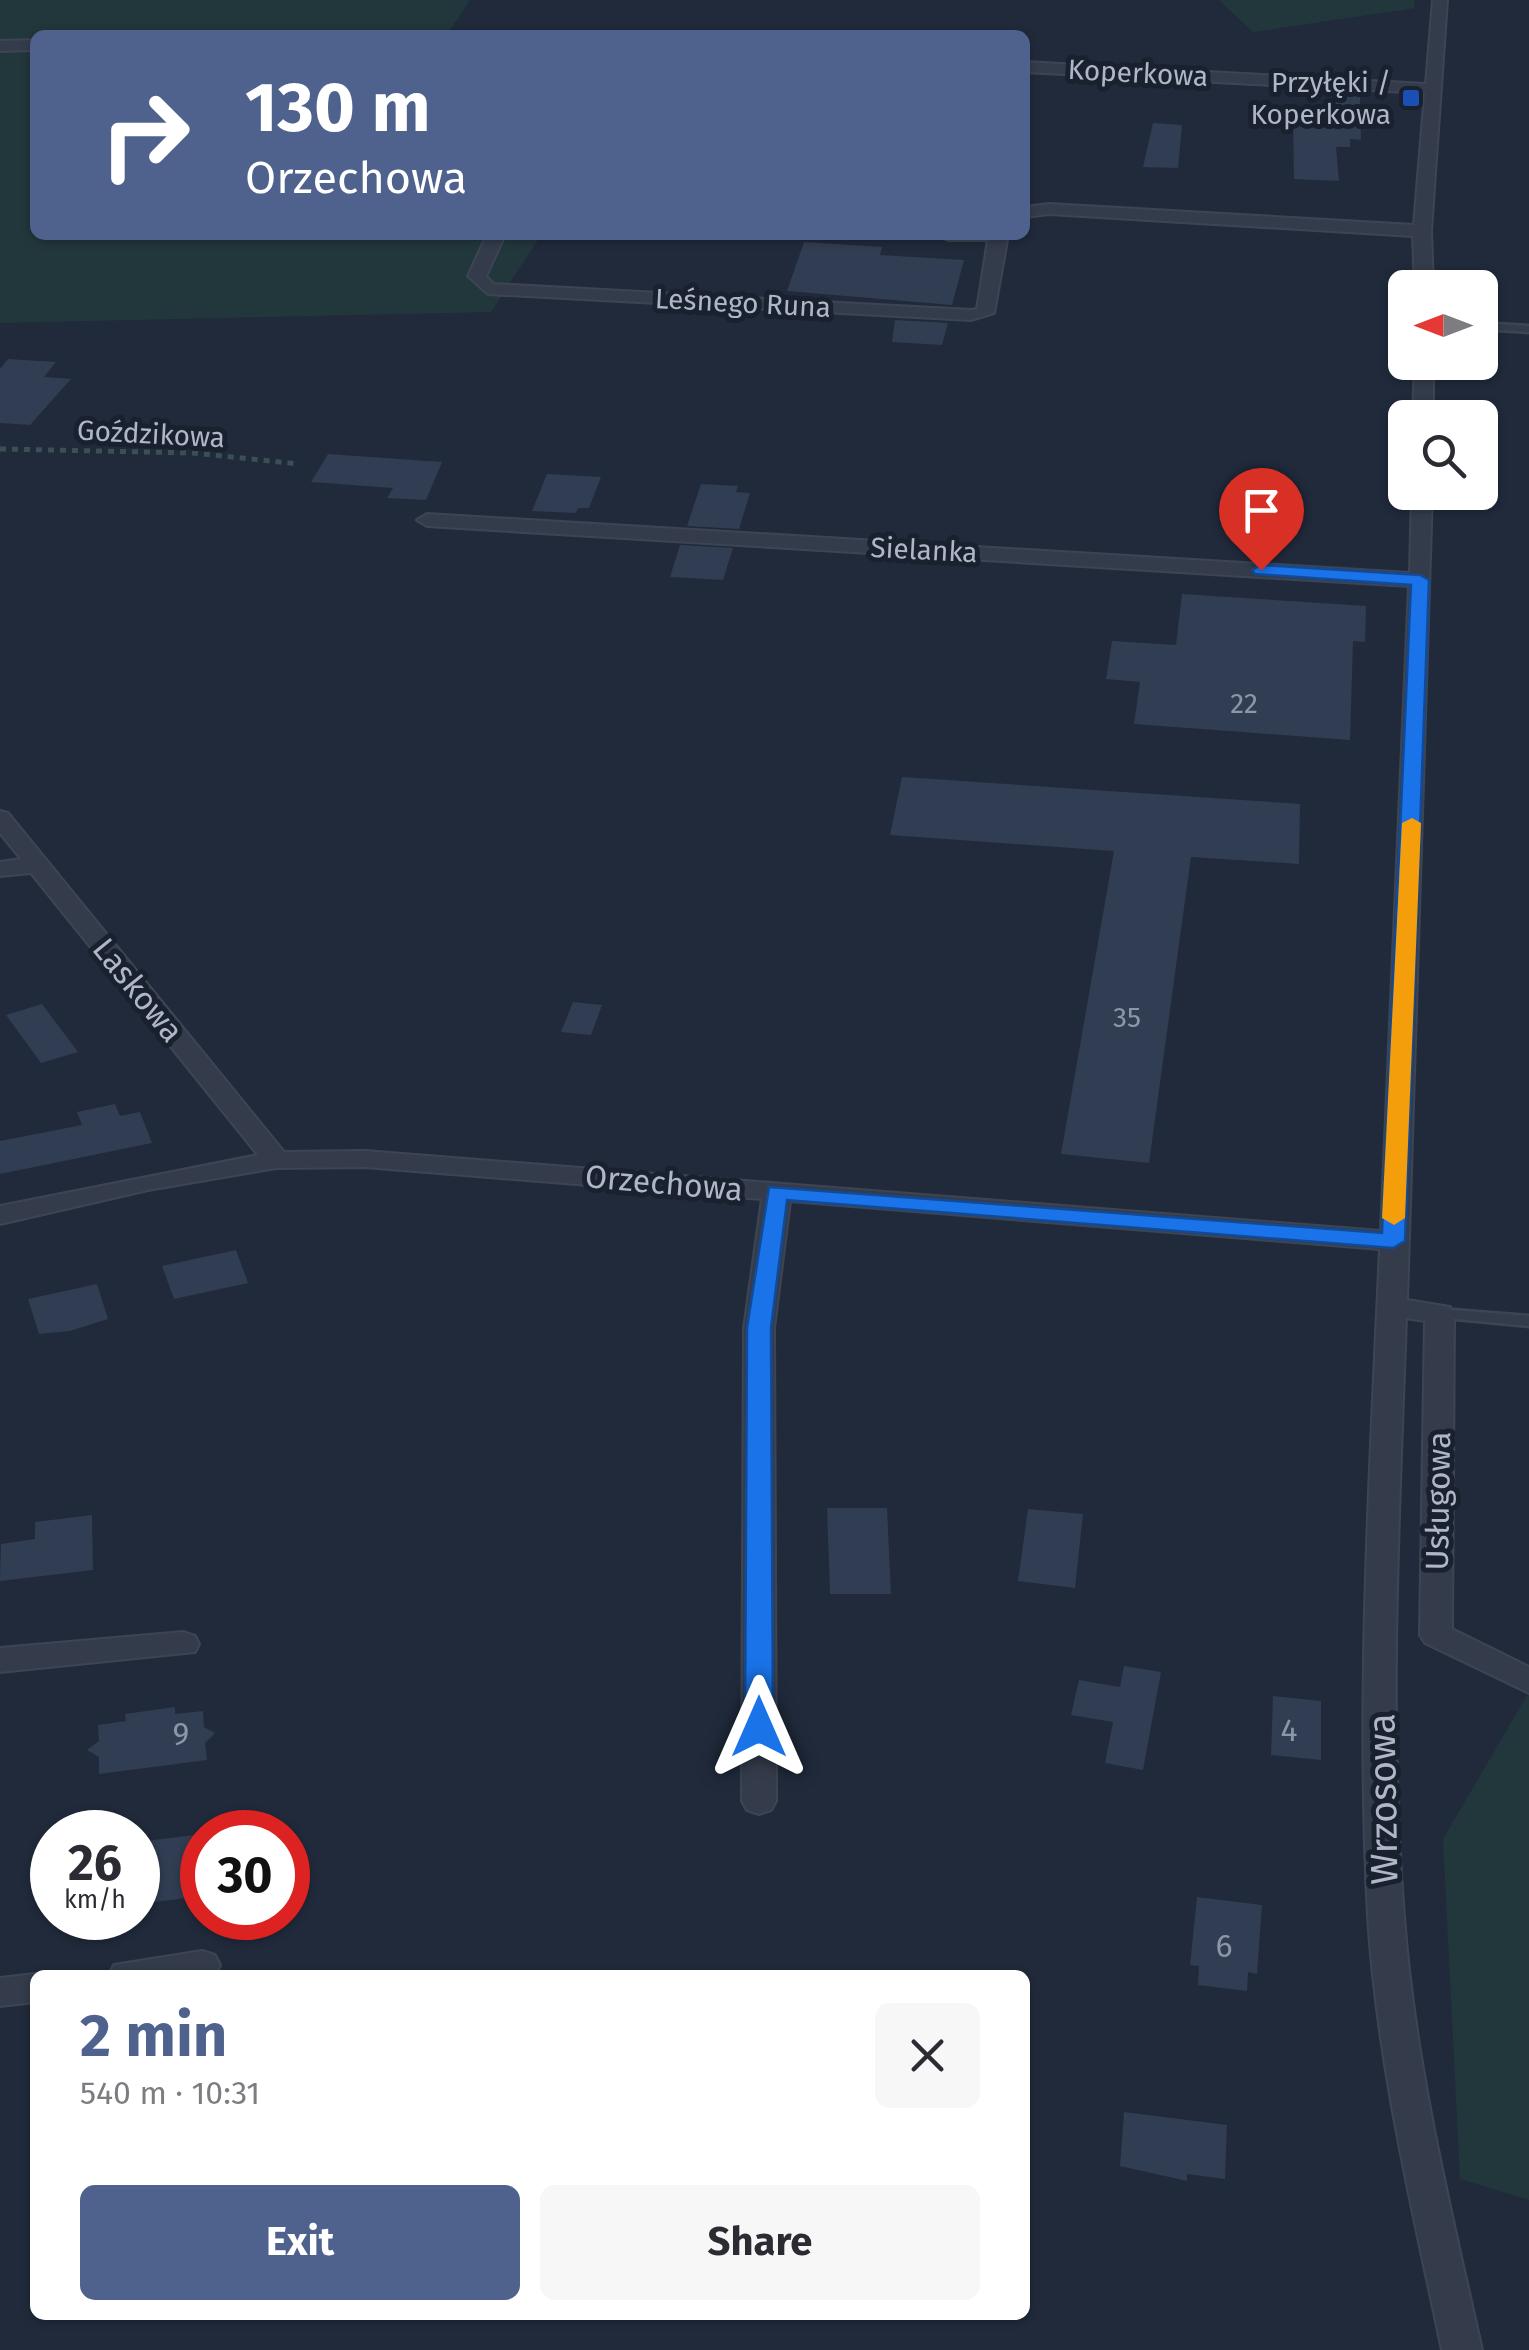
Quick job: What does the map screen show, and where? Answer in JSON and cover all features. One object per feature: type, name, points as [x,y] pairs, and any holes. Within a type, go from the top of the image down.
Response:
[{"type":"street","points":[[1423,270],[1430,89],[1439,1]]},
{"type":"street","points":[[0,46],[30,45]]},
{"type":"street","name":"Koperkowa","points":[[1030,67],[1430,89]]},
{"type":"street","points":[[1030,212],[1422,231]]},
{"type":"street","name":"Leśnego Runa","points":[[494,240],[477,276],[488,289],[971,315],[984,313],[997,240]]},
{"type":"street","name":"Wrzosowa","points":[[1422,510],[1379,1618],[1386,1918],[1414,2130],[1462,2350]]},
{"type":"street","name":"Sielanka","points":[[427,520],[1420,580]]},
{"type":"street","name":"Laskowa","points":[[0,818],[276,1160]]},
{"type":"street","points":[[0,869],[36,865]]},
{"type":"street","name":"Orzechowa","points":[[0,1215],[148,1182],[276,1160],[365,1160],[1393,1241]]},
{"type":"street","points":[[760,1802],[759,1328],[777,1192]]},
{"type":"street","points":[[1390,1307],[1440,1314]]},
{"type":"street","name":"Usługowa","points":[[1440,1314],[1436,1634],[1529,1681]]},
{"type":"street","points":[[0,1660],[183,1644]]},
{"type":"street","points":[[164,1970],[202,1965]]},
{"type":"street","points":[[0,1992],[30,1989]]},
{"type":"lane","points":[[1498,327],[1529,330]]},
{"type":"lane","points":[[1440,1314],[1529,1321]]},
{"type":"path","name":"Goździkowa","points":[[0,448],[193,452],[300,464]]},
{"type":"green space","points":[[0,0],[470,0],[450,30],[30,30],[30,240],[538,240],[491,312],[0,323]]},
{"type":"green space","points":[[1219,0],[1414,0],[1415,8],[1253,32]]},
{"type":"green space","points":[[1529,1692],[1529,2200],[1460,2179],[1443,1839]]},
{"type":"building","points":[[1331,94],[1360,95],[1361,140],[1350,139],[1350,147],[1336,147],[1339,181],[1294,179],[1293,115],[1331,117]]},
{"type":"building","points":[[1153,123],[1182,125],[1178,168],[1143,167]]},
{"type":"building","points":[[804,242],[882,247],[880,255],[964,260],[952,305],[787,291]]},
{"type":"building","points":[[895,320],[948,323],[942,345],[892,342]]},
{"type":"building","points":[[8,359],[56,362],[44,377],[71,379],[30,425],[0,423],[0,369]]},
{"type":"building","points":[[328,454],[442,462],[426,500],[387,498],[393,488],[311,482]]},
{"type":"building","points":[[547,474],[601,477],[589,508],[578,508],[576,513],[532,511]]},
{"type":"building","points":[[701,484],[738,486],[736,492],[750,493],[739,529],[687,526]]},
{"type":"building","points":[[680,545],[733,548],[723,580],[670,577]]},
{"type":"building","points":[[1182,594],[1366,606],[1365,642],[1353,641],[1350,740],[1134,724],[1140,682],[1106,679],[1112,641],[1176,645]]},
{"type":"building","points":[[902,777],[1300,804],[1299,864],[1191,857],[1149,1163],[1061,1154],[1114,851],[890,835]]},
{"type":"building","points":[[573,1002],[602,1005],[591,1035],[561,1032]]},
{"type":"building","points":[[42,1004],[78,1052],[41,1063],[6,1015]]},
{"type":"building","points":[[115,1104],[120,1116],[140,1112],[152,1143],[0,1174],[0,1141],[82,1125],[77,1112]]},
{"type":"building","points":[[236,1250],[248,1283],[174,1299],[162,1266]]},
{"type":"building","points":[[97,1284],[108,1319],[70,1331],[39,1334],[28,1299]]},
{"type":"building","points":[[827,1508],[887,1508],[891,1594],[830,1594]]},
{"type":"building","points":[[1028,1509],[1083,1514],[1075,1588],[1018,1581]]},
{"type":"building","points":[[92,1515],[93,1570],[0,1581],[1,1544],[35,1539],[35,1522]]},
{"type":"building","points":[[1124,1666],[1161,1672],[1143,1770],[1105,1763],[1113,1722],[1071,1715],[1079,1680],[1120,1687]]},
{"type":"building","points":[[1273,1696],[1321,1701],[1321,1760],[1271,1755]]},
{"type":"building","points":[[175,1707],[175,1714],[203,1711],[204,1727],[215,1733],[205,1743],[207,1760],[99,1774],[99,1757],[87,1750],[99,1741],[98,1725],[126,1721],[125,1714]]},
{"type":"building","points":[[180,1837],[180,1899],[160,1901],[160,1839]]},
{"type":"building","points":[[1197,1897],[1262,1905],[1257,1974],[1248,1972],[1247,1991],[1198,1985],[1199,1966],[1190,1965]]},
{"type":"building","points":[[1124,2112],[1227,2125],[1225,2179],[1187,2174],[1187,2181],[1120,2166]]},
{"type":"slow traffic","points":[[1394,1218],[1412,823]]},
{"type":"place","name":"Przyłęki / Koperkowa","points":[[1411,98]]},
{"type":"route","points":[[759,1727],[759,1328],[777,1192],[1393,1241],[1420,580],[1261,570]]}]
